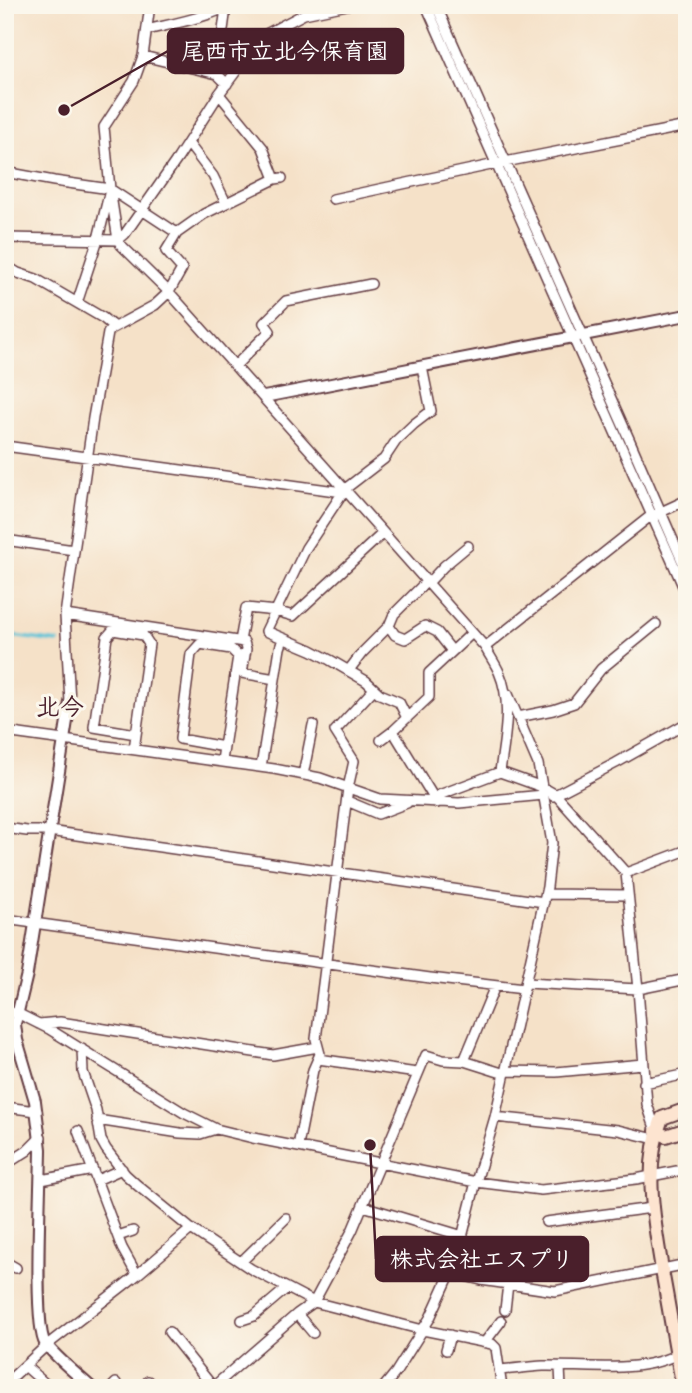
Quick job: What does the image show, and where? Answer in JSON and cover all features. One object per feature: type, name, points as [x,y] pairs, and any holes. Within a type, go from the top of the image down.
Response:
[{"type":"main road","points":[[683,1388],[682,1352],[662,1269],[652,1208],[650,1162],[662,1118],[687,1109]]},
{"type":"main road","points":[[656,1135],[666,1136],[687,1129]]},
{"type":"street","points":[[150,5],[143,56],[134,81],[104,127],[118,240],[264,397],[485,647],[538,764],[552,844],[545,898],[495,1117],[452,1273],[423,1330],[383,1388]]},
{"type":"street","points":[[5,237],[118,240],[125,234],[188,143],[219,94],[268,33],[304,14],[347,5]]},
{"type":"street","points":[[426,5],[501,163],[578,336],[656,514],[687,595]]},
{"type":"street","points":[[436,5],[501,163]]},
{"type":"street","points":[[147,30],[227,7],[217,74]]},
{"type":"street","points":[[143,56],[217,74],[227,84]]},
{"type":"street","points":[[92,1388],[44,1342],[40,1328],[41,1137],[29,1077],[11,1013],[27,974],[70,702],[65,615],[108,333],[155,305],[169,292],[182,269],[166,251],[177,233],[204,214],[279,178],[263,148],[219,94]]},
{"type":"street","points":[[333,199],[687,126]]},
{"type":"street","points":[[188,143],[213,176],[226,203]]},
{"type":"street","points":[[5,172],[110,189],[177,233]]},
{"type":"street","points":[[77,303],[98,239],[110,189]]},
{"type":"street","points":[[5,265],[18,274],[36,279],[114,327]]},
{"type":"street","points":[[235,366],[270,331],[264,323],[286,301],[371,284]]},
{"type":"street","points":[[264,397],[687,315]]},
{"type":"street","points":[[407,718],[399,702],[380,694],[349,670],[267,631],[306,548],[344,490],[384,459],[396,441],[431,411],[422,367]]},
{"type":"street","points":[[5,446],[344,490]]},
{"type":"street","points":[[485,647],[656,514],[687,500]]},
{"type":"street","points":[[656,514],[687,572]]},
{"type":"street","points":[[240,641],[246,608],[293,616],[383,533]]},
{"type":"street","points":[[5,540],[75,550]]},
{"type":"street","points":[[349,670],[389,626],[394,614],[468,546]]},
{"type":"street","points":[[65,615],[244,642],[246,649],[242,673],[275,679]]},
{"type":"street","points":[[518,717],[574,703],[601,668],[656,624]]},
{"type":"street","points":[[389,626],[395,635],[405,639],[425,626],[437,632],[452,651]]},
{"type":"street","points":[[134,749],[149,644],[143,635],[113,631],[107,637],[94,727],[136,734]]},
{"type":"street","points":[[381,740],[429,697],[429,673],[472,633]]},
{"type":"street","points":[[261,767],[280,648],[284,639]]},
{"type":"street","points":[[222,761],[238,656],[231,649],[200,644],[191,654],[180,739],[224,747]]},
{"type":"street","points":[[499,673],[506,697],[507,719],[500,772]]},
{"type":"street","points":[[298,1146],[313,1070],[320,1054],[316,1039],[348,788],[354,761],[335,731],[374,689]]},
{"type":"street","points":[[5,732],[261,767],[320,778],[380,799],[459,803],[556,795],[687,723]]},
{"type":"street","points":[[303,775],[313,725]]},
{"type":"street","points":[[393,731],[437,803]]},
{"type":"street","points":[[437,803],[439,795],[500,772],[543,794]]},
{"type":"street","points":[[495,1117],[656,1135],[646,1104],[626,873],[556,795]]},
{"type":"street","points":[[347,801],[378,814],[410,802]]},
{"type":"street","points":[[5,828],[49,831],[337,873],[545,898],[628,895]]},
{"type":"street","points":[[626,873],[687,850]]},
{"type":"street","points":[[5,919],[495,985],[638,989],[687,979]]},
{"type":"street","points":[[464,1061],[495,985]]},
{"type":"street","points":[[11,1013],[38,1024],[82,1049],[184,1113],[216,1129],[253,1138],[476,1182],[541,1190],[687,1169]]},
{"type":"street","points":[[38,1024],[60,1022],[273,1055],[318,1047]]},
{"type":"street","points":[[82,1049],[83,1072],[93,1098],[101,1140],[136,1185],[191,1229],[251,1269],[314,1302],[423,1330],[492,1344],[496,1348],[502,1388]]},
{"type":"street","points":[[169,1332],[213,1387],[314,1302],[363,1206],[426,1055],[443,1060],[464,1061],[505,1073],[567,1072],[643,1063]]},
{"type":"street","points":[[317,1059],[417,1073]]},
{"type":"street","points":[[644,1083],[687,1074]]},
{"type":"street","points":[[5,1107],[37,1111]]},
{"type":"street","points":[[97,1120],[180,1133],[200,1134],[216,1129]]},
{"type":"street","points":[[78,1131],[122,1248],[137,1275]]},
{"type":"street","points":[[5,1165],[41,1137]]},
{"type":"street","points":[[97,1180],[122,1169]]},
{"type":"street","points":[[41,1180],[93,1170]]},
{"type":"street","points":[[363,1206],[463,1236]]},
{"type":"street","points":[[546,1222],[652,1208]]},
{"type":"street","points":[[241,1262],[286,1218]]},
{"type":"street","points":[[5,1384],[47,1345],[191,1229]]},
{"type":"street","points":[[118,1237],[133,1231]]},
{"type":"street","points":[[5,1267],[9,1264],[16,1268]]},
{"type":"street","points":[[452,1273],[481,1280],[555,1290],[687,1264]]},
{"type":"street","points":[[505,1310],[508,1284]]},
{"type":"street","points":[[242,1320],[254,1316],[287,1288]]},
{"type":"street","points":[[297,1314],[313,1333]]},
{"type":"street","points":[[485,1342],[501,1321]]},
{"type":"street","points":[[446,1350],[450,1335]]},
{"type":"street","points":[[499,1370],[523,1367],[641,1365],[682,1352]]},
{"type":"street","points":[[25,1366],[50,1388]]},
{"type":"street","points":[[560,1367],[561,1388]]},
{"type":"waterway","points":[[454,56],[467,87]]},
{"type":"waterway","points":[[661,526],[687,583]]},
{"type":"waterway","points":[[5,635],[58,642]]},
{"type":"place","name":"尾西市立北今保育園","points":[[64,110]]},
{"type":"place","name":"株式会社エスプリ","points":[[370,1145]]},
{"type":"district","name":"北今","points":[[60,710]]}]
